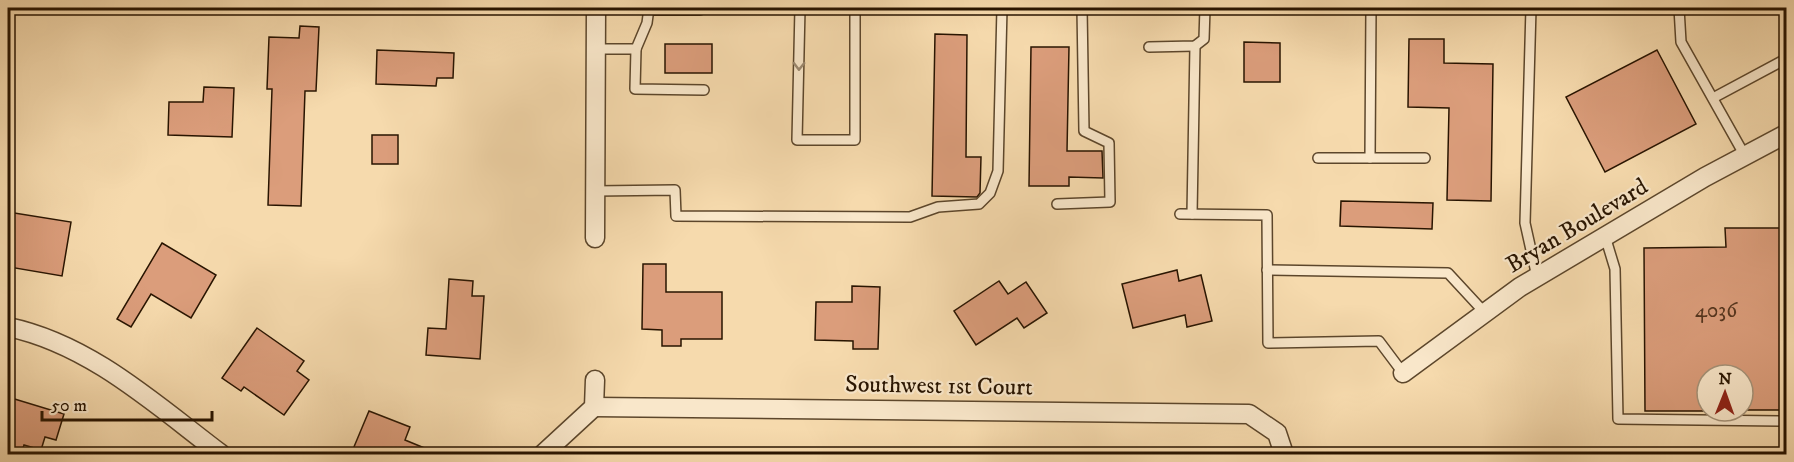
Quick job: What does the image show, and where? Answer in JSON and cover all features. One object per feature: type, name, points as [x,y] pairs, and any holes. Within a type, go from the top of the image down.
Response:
[{"type":"street","points":[[595,238],[596,8]]},
{"type":"street","name":"Bryan Boulevard","points":[[1403,373],[1537,277],[1705,177],[1786,134]]},
{"type":"street","points":[[8,327],[75,350],[133,388],[221,454]]},
{"type":"street","points":[[543,454],[594,407],[595,380]]},
{"type":"street","name":"Southwest 1st Court","points":[[594,407],[1249,414],[1277,433],[1284,454]]},
{"type":"lane","points":[[700,8],[700,10],[648,9],[647,23],[636,49],[636,89],[704,90]]},
{"type":"lane","points":[[800,8],[797,140],[855,140],[855,8]]},
{"type":"lane","points":[[595,191],[675,190],[676,216],[910,217],[938,207],[979,204],[990,193],[998,171],[1002,8]]},
{"type":"lane","points":[[1057,204],[1110,202],[1109,143],[1084,131],[1082,8]]},
{"type":"lane","points":[[1149,47],[1195,46],[1204,39],[1205,8]]},
{"type":"lane","points":[[1370,158],[1371,8]]},
{"type":"lane","points":[[1531,8],[1525,222],[1537,277]]},
{"type":"lane","points":[[1679,8],[1681,42],[1745,156]]},
{"type":"lane","points":[[1192,214],[1195,46]]},
{"type":"lane","points":[[596,49],[636,49]]},
{"type":"lane","points":[[1713,98],[1784,60]]},
{"type":"lane","points":[[1318,158],[1425,158]]},
{"type":"lane","points":[[1180,213],[1267,215],[1268,343],[1379,341],[1403,373]]},
{"type":"lane","points":[[1605,236],[1615,269],[1618,419],[1786,421]]},
{"type":"lane","points":[[1268,270],[1448,273],[1485,313]]},
{"type":"building","points":[[300,26],[319,27],[316,91],[305,91],[301,206],[268,205],[272,89],[267,89],[269,37],[299,38]]},
{"type":"building","points":[[935,34],[967,35],[966,157],[981,157],[980,193],[977,197],[932,196]]},
{"type":"building","points":[[1409,39],[1444,39],[1444,63],[1493,64],[1491,201],[1447,200],[1449,108],[1408,107]]},
{"type":"building","points":[[1244,42],[1280,43],[1280,82],[1244,82]]},
{"type":"building","points":[[665,44],[712,44],[712,73],[665,73]]},
{"type":"building","points":[[1031,47],[1069,47],[1067,151],[1102,151],[1103,178],[1069,177],[1069,186],[1029,186]]},
{"type":"building","points":[[377,50],[454,53],[453,78],[437,78],[436,86],[376,84]]},
{"type":"building","points":[[1657,50],[1696,124],[1605,172],[1566,97]]},
{"type":"building","points":[[204,87],[234,88],[232,137],[168,135],[169,102],[203,102]]},
{"type":"building","points":[[372,135],[398,135],[398,164],[372,164]]},
{"type":"building","points":[[1341,201],[1433,203],[1432,229],[1340,226]]},
{"type":"building","points":[[8,212],[71,222],[62,276],[9,267],[11,256],[8,256]]},
{"type":"building","points":[[1725,228],[1786,228],[1786,410],[1755,410],[1755,363],[1695,363],[1695,411],[1645,411],[1644,248],[1726,247]]},
{"type":"building","points":[[162,243],[216,275],[191,318],[151,294],[131,327],[117,319]]},
{"type":"building","points":[[643,264],[666,264],[666,292],[722,292],[722,339],[681,339],[681,346],[662,346],[662,330],[642,329]]},
{"type":"building","points":[[1177,270],[1179,281],[1201,275],[1212,321],[1187,327],[1185,315],[1133,328],[1122,284]]},
{"type":"building","points":[[449,279],[473,281],[472,296],[484,296],[480,359],[426,355],[428,328],[446,329]]},
{"type":"building","points":[[999,281],[1008,294],[1026,282],[1047,313],[1024,328],[1017,318],[976,345],[954,311]]},
{"type":"building","points":[[852,286],[880,287],[878,349],[853,349],[853,341],[815,340],[816,302],[852,302]]},
{"type":"building","points":[[257,328],[304,361],[297,371],[309,380],[284,415],[244,387],[241,391],[222,378]]},
{"type":"building","points":[[8,397],[64,414],[56,440],[45,437],[41,450],[24,445],[21,454],[8,454]]},
{"type":"building","points":[[369,411],[410,427],[405,440],[439,454],[351,454]]}]
